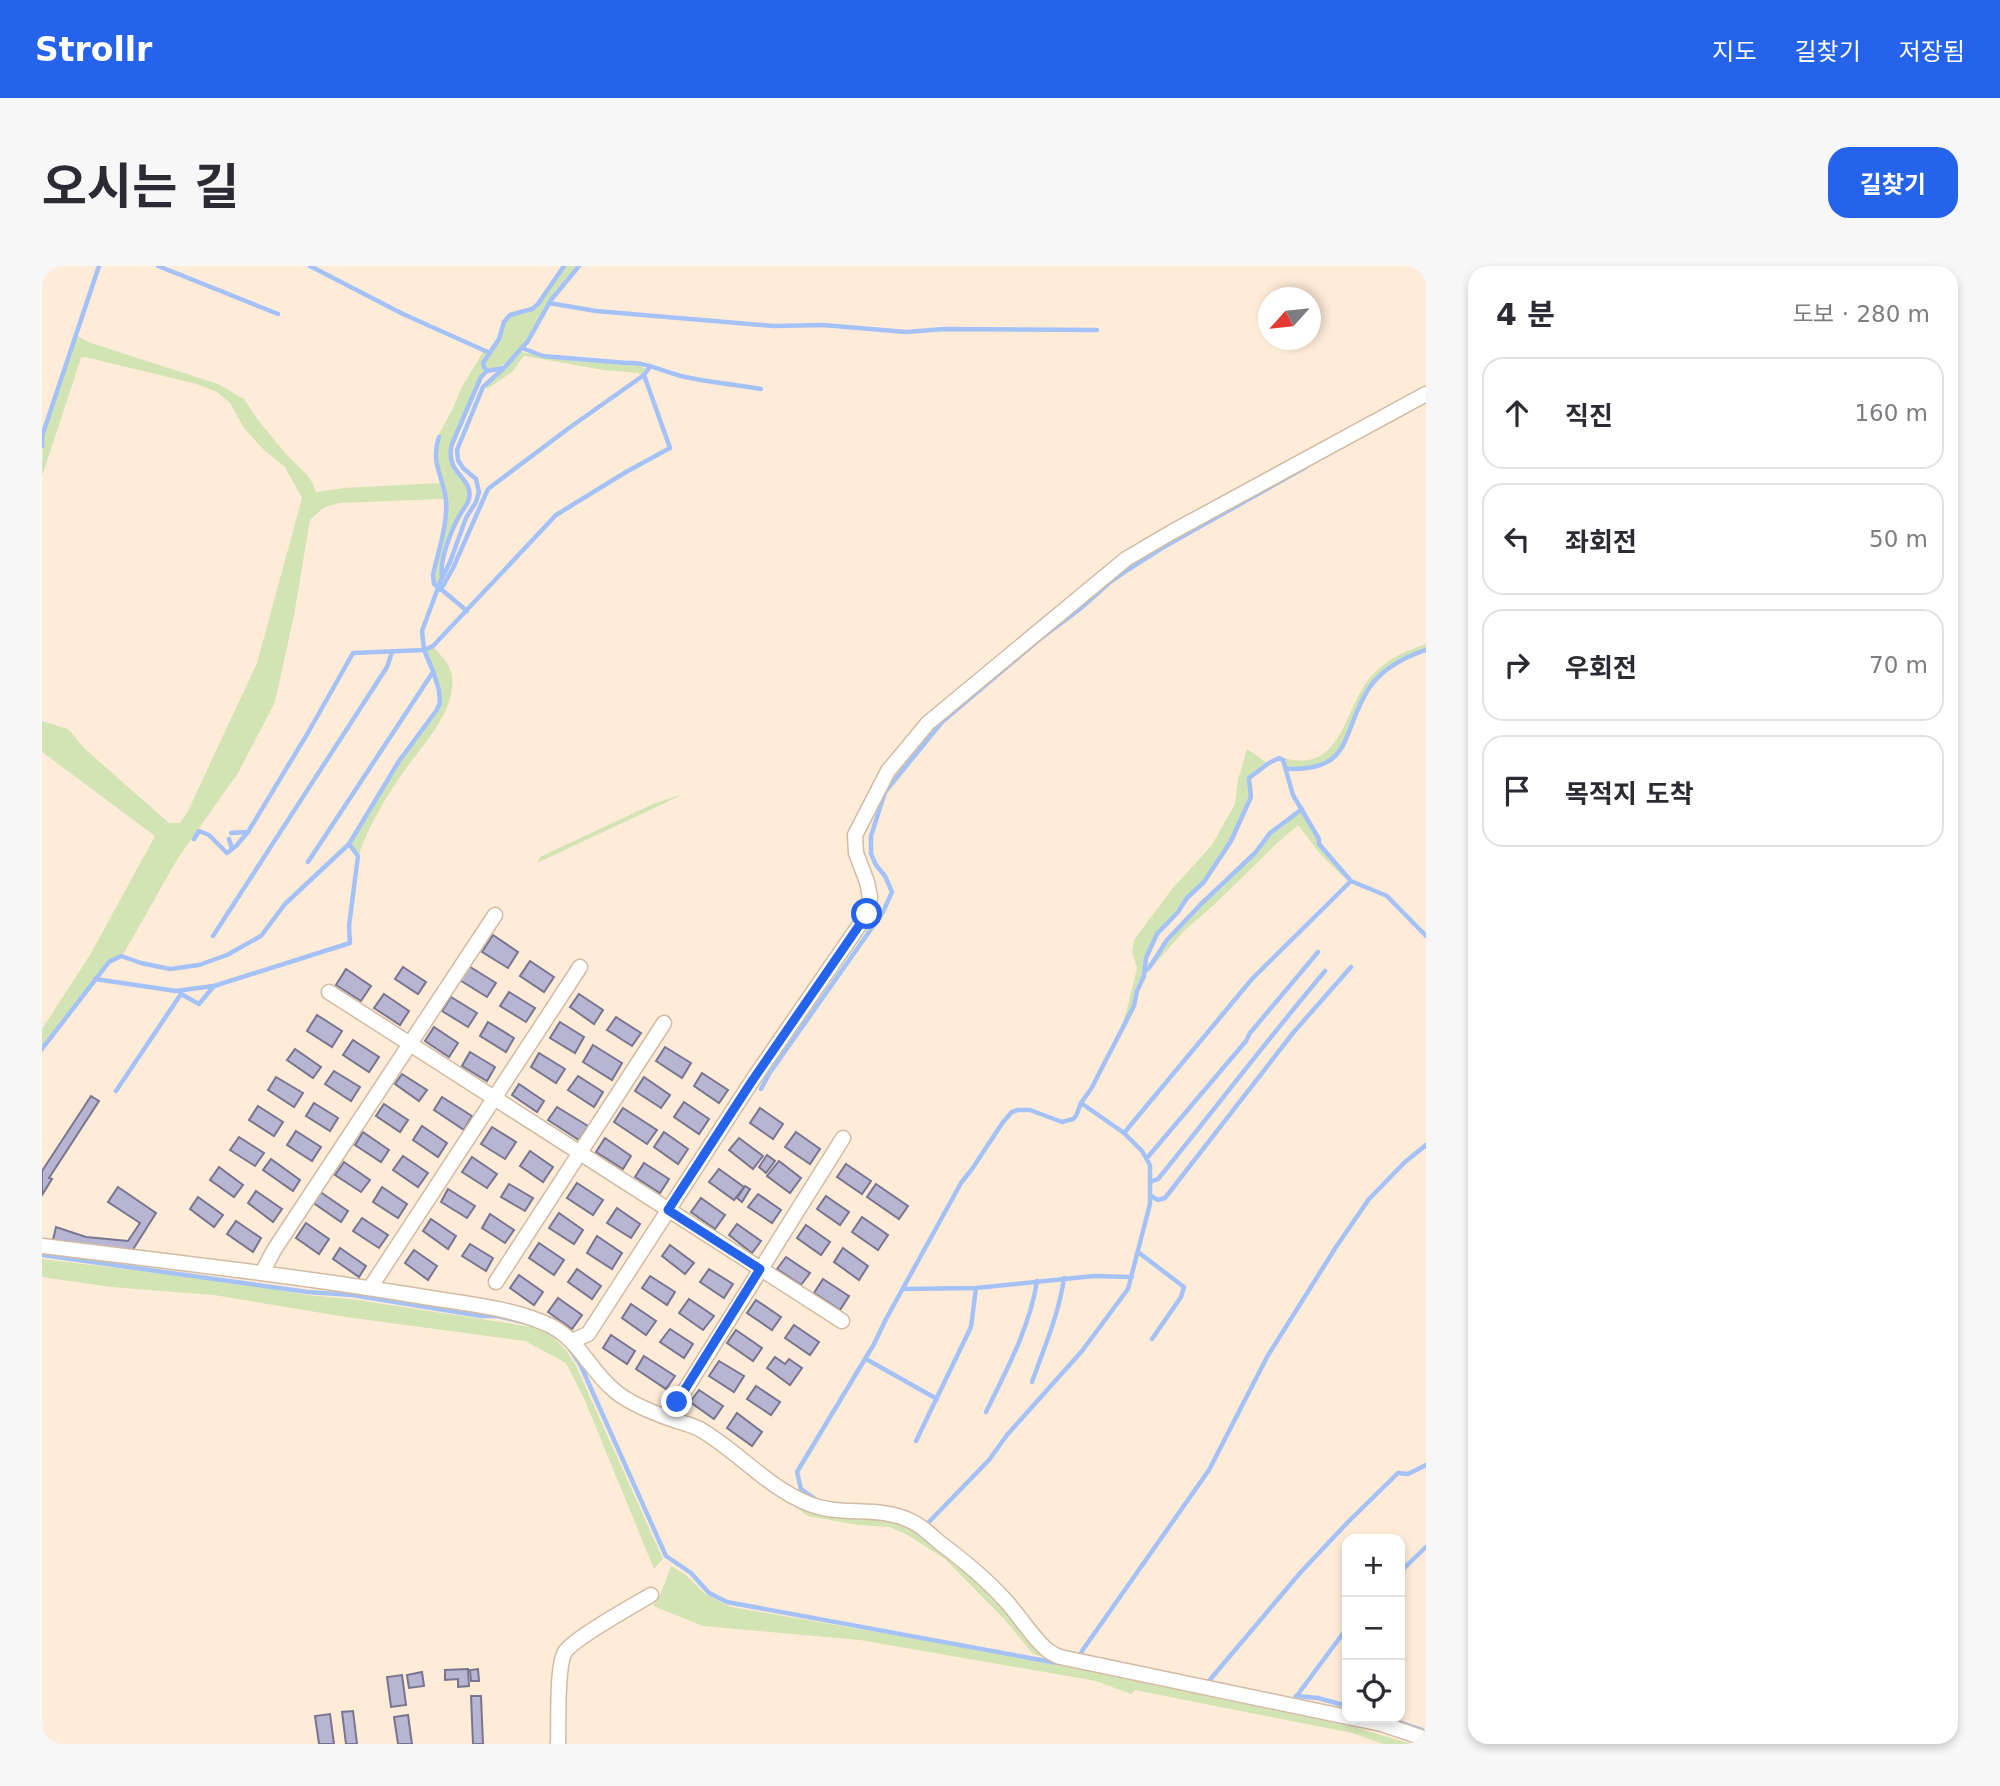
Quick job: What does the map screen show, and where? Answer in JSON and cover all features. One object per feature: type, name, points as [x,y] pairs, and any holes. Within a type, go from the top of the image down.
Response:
[{"type":"street","points":[[572,1341],[588,1334],[752,1081],[867,914],[870,897],[856,853],[855,835],[888,771],[928,723],[1126,559],[1426,394]]},
{"type":"street","points":[[262,1273],[274,1250],[495,915]]},
{"type":"street","points":[[370,1288],[580,967]]},
{"type":"street","points":[[329,992],[842,1321]]},
{"type":"street","points":[[496,1282],[664,1023]]},
{"type":"street","points":[[663,1416],[677,1402],[843,1138]]},
{"type":"street","points":[[42,1246],[370,1288],[502,1310],[534,1319],[555,1328],[572,1341],[589,1365],[616,1392],[663,1416],[700,1429],[727,1446],[771,1482],[806,1503],[835,1510],[886,1512],[915,1523],[957,1556],[1004,1599],[1045,1649],[1059,1657],[1342,1715]]},
{"type":"street","points":[[558,1744],[560,1674],[564,1653],[582,1638],[651,1595]]},
{"type":"street","points":[[1377,1723],[1426,1739]]},
{"type":"green space","points":[[565,266],[576,266],[548,301],[524,343],[507,362],[488,369],[485,363],[500,340],[506,322],[511,317],[534,310]]},
{"type":"green space","points":[[77,336],[91,343],[218,384],[244,399],[258,420],[306,474],[316,492],[440,483],[444,499],[339,503],[323,508],[310,520],[294,615],[275,702],[238,773],[178,858],[124,953],[108,960],[42,1047],[42,1029],[90,955],[155,836],[42,752],[42,721],[68,729],[84,748],[169,823],[180,823],[257,663],[302,498],[285,467],[264,450],[244,428],[230,403],[217,392],[197,384],[85,357],[81,358],[42,476],[43,436]]},
{"type":"green space","points":[[483,352],[488,354],[482,363],[484,372],[476,384],[450,445],[451,465],[467,485],[469,498],[444,552],[438,585],[434,576],[447,509],[437,454],[441,436],[439,434]]},
{"type":"green space","points":[[521,352],[560,359],[636,364],[646,369],[640,375],[525,356],[512,372],[487,389],[487,384]]},
{"type":"green space","points":[[1426,644],[1426,649],[1392,666],[1370,684],[1363,694],[1346,738],[1334,755],[1316,765],[1287,767],[1284,758],[1304,760],[1319,756],[1331,747],[1364,686],[1374,673],[1398,656]]},
{"type":"green space","points":[[434,647],[450,669],[451,696],[446,710],[384,803],[359,855],[351,844],[400,762],[438,711],[440,688],[425,651]]},
{"type":"green space","points":[[1247,749],[1266,762],[1247,778],[1250,797],[1230,841],[1203,880],[1156,933],[1145,956],[1133,1006],[1118,1036],[1137,968],[1132,952],[1134,940],[1172,889],[1212,845],[1235,804],[1238,780]]},
{"type":"green space","points":[[684,794],[537,863],[540,857],[655,803]]},
{"type":"green space","points":[[1301,812],[1318,845],[1348,881],[1321,855],[1298,825],[1186,929],[1144,976],[1202,904],[1222,888],[1267,838]]},
{"type":"green space","points":[[42,1259],[351,1299],[532,1327],[551,1335],[566,1350],[576,1366],[663,1559],[654,1569],[586,1403],[566,1363],[525,1341],[346,1317],[214,1295],[111,1287],[42,1277]]},
{"type":"green space","points":[[767,1487],[833,1517],[882,1520],[912,1529],[952,1556],[997,1598],[1051,1659],[1033,1654],[1004,1619],[945,1559],[906,1534],[889,1527],[858,1525],[808,1516]]},
{"type":"green space","points":[[671,1566],[686,1575],[705,1594],[731,1607],[1077,1669],[1353,1727],[1412,1744],[1383,1744],[1352,1733],[1135,1690],[1131,1694],[1096,1681],[860,1640],[703,1626],[653,1606],[660,1596]]},
{"type":"building","points":[[493,935],[518,952],[508,968],[482,952]]},
{"type":"building","points":[[530,961],[554,977],[544,992],[520,976]]},
{"type":"building","points":[[467,965],[496,983],[487,997],[458,979]]},
{"type":"building","points":[[403,967],[426,982],[418,994],[395,979]]},
{"type":"building","points":[[346,969],[371,986],[361,1001],[336,985]]},
{"type":"building","points":[[509,992],[535,1008],[526,1022],[500,1006]]},
{"type":"building","points":[[384,994],[409,1011],[400,1025],[374,1008]]},
{"type":"building","points":[[579,994],[603,1010],[594,1024],[570,1007]]},
{"type":"building","points":[[451,997],[477,1013],[468,1027],[442,1011]]},
{"type":"building","points":[[317,1015],[342,1031],[332,1047],[307,1031]]},
{"type":"building","points":[[616,1017],[641,1033],[632,1046],[607,1030]]},
{"type":"building","points":[[488,1022],[514,1038],[506,1052],[480,1036]]},
{"type":"building","points":[[560,1022],[584,1037],[575,1053],[550,1038]]},
{"type":"building","points":[[434,1027],[458,1043],[449,1057],[425,1041]]},
{"type":"building","points":[[353,1040],[379,1057],[369,1072],[343,1055]]},
{"type":"building","points":[[593,1045],[622,1063],[612,1080],[583,1062]]},
{"type":"building","points":[[665,1047],[691,1063],[682,1078],[656,1061]]},
{"type":"building","points":[[295,1049],[321,1067],[313,1078],[287,1060]]},
{"type":"building","points":[[470,1052],[495,1067],[487,1081],[462,1066]]},
{"type":"building","points":[[539,1053],[565,1069],[556,1083],[531,1067]]},
{"type":"building","points":[[334,1071],[360,1087],[351,1101],[325,1084]]},
{"type":"building","points":[[702,1073],[728,1090],[719,1103],[694,1086]]},
{"type":"building","points":[[402,1074],[427,1090],[419,1101],[395,1084]]},
{"type":"building","points":[[578,1076],[603,1092],[594,1107],[568,1090]]},
{"type":"building","points":[[276,1077],[303,1093],[294,1107],[268,1090]]},
{"type":"building","points":[[644,1077],[670,1095],[661,1108],[635,1091]]},
{"type":"building","points":[[519,1084],[544,1101],[537,1112],[512,1095]]},
{"type":"building","points":[[91,1096],[99,1101],[49,1178],[52,1179],[42,1195],[42,1171]]},
{"type":"building","points":[[442,1097],[472,1116],[464,1130],[434,1110]]},
{"type":"building","points":[[684,1102],[709,1119],[699,1134],[674,1117]]},
{"type":"building","points":[[314,1103],[338,1118],[330,1131],[306,1116]]},
{"type":"building","points":[[384,1104],[408,1120],[400,1132],[376,1116]]},
{"type":"building","points":[[258,1106],[283,1122],[274,1136],[249,1120]]},
{"type":"building","points":[[557,1107],[588,1126],[579,1140],[548,1120]]},
{"type":"building","points":[[623,1108],[657,1130],[647,1144],[614,1122]]},
{"type":"building","points":[[760,1108],[783,1124],[773,1139],[750,1123]]},
{"type":"building","points":[[422,1126],[447,1143],[438,1157],[413,1140]]},
{"type":"building","points":[[492,1127],[516,1142],[505,1159],[481,1144]]},
{"type":"building","points":[[296,1131],[321,1147],[312,1161],[287,1145]]},
{"type":"building","points":[[363,1132],[389,1150],[381,1162],[355,1145]]},
{"type":"building","points":[[664,1132],[688,1149],[678,1164],[654,1147]]},
{"type":"building","points":[[796,1132],[820,1149],[810,1164],[785,1147]]},
{"type":"building","points":[[239,1137],[264,1153],[255,1166],[230,1150]]},
{"type":"building","points":[[605,1138],[631,1156],[623,1169],[596,1152]]},
{"type":"building","points":[[739,1138],[763,1156],[753,1169],[729,1150]]},
{"type":"building","points":[[530,1151],[553,1167],[543,1182],[520,1166]]},
{"type":"building","points":[[767,1155],[775,1161],[766,1173],[759,1167]]},
{"type":"building","points":[[403,1156],[428,1173],[418,1187],[393,1170]]},
{"type":"building","points":[[472,1157],[497,1174],[487,1188],[462,1172]]},
{"type":"building","points":[[271,1159],[300,1180],[293,1191],[263,1170]]},
{"type":"building","points":[[779,1161],[801,1178],[790,1193],[767,1176]]},
{"type":"building","points":[[344,1162],[370,1180],[361,1192],[335,1175]]},
{"type":"building","points":[[644,1163],[669,1179],[660,1193],[635,1177]]},
{"type":"building","points":[[846,1164],[871,1181],[862,1194],[837,1177]]},
{"type":"building","points":[[219,1167],[243,1185],[234,1197],[210,1180]]},
{"type":"building","points":[[719,1169],[744,1187],[734,1200],[709,1182]]},
{"type":"building","points":[[577,1183],[603,1200],[593,1215],[567,1198]]},
{"type":"building","points":[[509,1184],[533,1198],[525,1211],[501,1197]]},
{"type":"building","points":[[876,1184],[908,1206],[899,1219],[867,1197]]},
{"type":"building","points":[[745,1186],[750,1189],[742,1202],[737,1198]]},
{"type":"building","points":[[118,1187],[156,1213],[132,1251],[53,1240],[56,1227],[86,1237],[128,1241],[140,1223],[108,1202]]},
{"type":"building","points":[[382,1187],[407,1204],[398,1218],[373,1202]]},
{"type":"building","points":[[448,1189],[475,1206],[467,1218],[441,1202]]},
{"type":"building","points":[[256,1191],[282,1209],[273,1222],[248,1203]]},
{"type":"building","points":[[319,1191],[348,1211],[341,1222],[312,1202]]},
{"type":"building","points":[[758,1194],[781,1210],[772,1223],[748,1207]]},
{"type":"building","points":[[826,1196],[849,1212],[840,1225],[817,1209]]},
{"type":"building","points":[[198,1197],[223,1215],[214,1227],[190,1209]]},
{"type":"building","points":[[701,1198],[725,1215],[715,1229],[691,1212]]},
{"type":"building","points":[[617,1208],[640,1224],[631,1238],[607,1223]]},
{"type":"building","points":[[559,1213],[583,1230],[574,1244],[549,1228]]},
{"type":"building","points":[[490,1214],[514,1230],[505,1243],[482,1228]]},
{"type":"building","points":[[862,1217],[888,1235],[878,1250],[852,1232]]},
{"type":"building","points":[[362,1218],[388,1235],[379,1248],[353,1231]]},
{"type":"building","points":[[431,1219],[456,1236],[448,1249],[423,1231]]},
{"type":"building","points":[[236,1221],[261,1238],[253,1252],[227,1234]]},
{"type":"building","points":[[306,1223],[329,1239],[319,1254],[296,1238]]},
{"type":"building","points":[[737,1224],[761,1241],[752,1253],[729,1235]]},
{"type":"building","points":[[806,1225],[830,1242],[821,1255],[797,1238]]},
{"type":"building","points":[[597,1236],[622,1253],[612,1269],[587,1253]]},
{"type":"building","points":[[539,1243],[564,1260],[554,1275],[529,1258]]},
{"type":"building","points":[[470,1244],[493,1258],[486,1271],[462,1256]]},
{"type":"building","points":[[670,1245],[694,1263],[685,1274],[662,1256]]},
{"type":"building","points":[[340,1248],[366,1266],[359,1277],[333,1259]]},
{"type":"building","points":[[843,1248],[868,1266],[859,1280],[834,1262]]},
{"type":"building","points":[[414,1250],[437,1266],[428,1280],[405,1263]]},
{"type":"building","points":[[786,1257],[810,1273],[801,1285],[777,1269]]},
{"type":"building","points":[[577,1269],[601,1286],[592,1299],[568,1282]]},
{"type":"building","points":[[709,1269],[733,1284],[724,1298],[700,1282]]},
{"type":"building","points":[[519,1275],[543,1292],[534,1305],[510,1288]]},
{"type":"building","points":[[650,1276],[675,1292],[667,1305],[642,1288]]},
{"type":"building","points":[[823,1279],[849,1296],[840,1310],[814,1293]]},
{"type":"building","points":[[558,1298],[582,1315],[572,1329],[548,1312]]},
{"type":"building","points":[[689,1299],[714,1316],[703,1330],[679,1313]]},
{"type":"building","points":[[756,1300],[781,1317],[772,1330],[747,1313]]},
{"type":"building","points":[[631,1304],[656,1321],[646,1335],[622,1318]]},
{"type":"building","points":[[794,1325],[819,1342],[810,1355],[785,1338]]},
{"type":"building","points":[[670,1329],[693,1344],[684,1358],[660,1342]]},
{"type":"building","points":[[736,1330],[762,1348],[753,1361],[727,1343]]},
{"type":"building","points":[[611,1335],[635,1351],[627,1364],[603,1348]]},
{"type":"building","points":[[644,1356],[675,1376],[666,1389],[636,1369]]},
{"type":"building","points":[[775,1357],[785,1364],[789,1359],[802,1368],[790,1385],[767,1368]]},
{"type":"building","points":[[719,1361],[744,1376],[734,1392],[709,1376]]},
{"type":"building","points":[[756,1386],[780,1402],[771,1415],[747,1399]]},
{"type":"building","points":[[699,1390],[723,1406],[714,1419],[690,1402]]},
{"type":"building","points":[[737,1413],[762,1432],[752,1446],[727,1428]]},
{"type":"building","points":[[468,1669],[469,1686],[458,1687],[458,1679],[445,1680],[445,1670]]},
{"type":"building","points":[[478,1669],[479,1681],[471,1681],[470,1670]]},
{"type":"building","points":[[422,1672],[424,1686],[409,1688],[407,1675]]},
{"type":"building","points":[[402,1675],[406,1705],[391,1707],[387,1677]]},
{"type":"building","points":[[471,1696],[481,1696],[483,1744],[473,1744]]},
{"type":"building","points":[[353,1711],[357,1744],[346,1744],[342,1712]]},
{"type":"building","points":[[330,1714],[334,1744],[319,1744],[315,1716]]},
{"type":"building","points":[[408,1715],[412,1744],[398,1744],[394,1717]]},
{"type":"waterway","points":[[42,446],[42,436],[99,266]]},
{"type":"waterway","points":[[158,266],[278,314]]},
{"type":"waterway","points":[[310,266],[403,314],[490,353]]},
{"type":"waterway","points":[[487,371],[483,363],[499,339],[504,322],[510,315],[532,309],[538,304],[564,266]]},
{"type":"waterway","points":[[42,1049],[109,962],[121,956],[170,969],[199,965],[227,955],[261,936],[285,904],[349,844],[399,761],[440,703],[439,690],[424,650],[422,631],[466,518],[479,492],[476,479],[458,460],[457,450],[483,387],[528,341],[551,300],[579,266]]},
{"type":"waterway","points":[[549,303],[596,311],[773,326],[823,325],[906,332],[944,329],[1097,330]]},
{"type":"waterway","points":[[522,348],[543,356],[640,364],[685,377],[761,389]]},
{"type":"waterway","points":[[442,577],[442,562],[447,544],[469,499],[467,485],[452,462],[452,444],[481,377],[487,371],[503,368]]},
{"type":"waterway","points":[[439,437],[436,462],[446,509],[433,575],[434,584],[438,587],[443,586],[453,568],[488,489],[644,375],[649,368]]},
{"type":"waterway","points":[[194,839],[199,831],[209,835],[227,853],[248,832],[353,653],[424,650],[433,646],[556,515],[670,448],[644,375]]},
{"type":"waterway","points":[[761,1089],[883,912],[892,892],[871,854],[871,836],[885,792],[942,722],[1109,583],[1162,548],[1306,467]]},
{"type":"waterway","points":[[437,589],[442,590],[467,611]]},
{"type":"waterway","points":[[1286,769],[1307,768],[1333,758],[1347,738],[1357,711],[1376,679],[1399,662],[1426,650]]},
{"type":"waterway","points":[[213,936],[387,667],[392,652]]},
{"type":"waterway","points":[[308,862],[433,672]]},
{"type":"waterway","points":[[815,1499],[801,1489],[797,1472],[874,1344],[961,1183],[1012,1112],[1030,1110],[1062,1122],[1076,1116],[1134,1006],[1144,976],[1146,958],[1157,934],[1204,882],[1231,841],[1251,797],[1249,778],[1269,763],[1279,758],[1283,760],[1293,795],[1319,839],[1319,844],[1351,881],[1387,896],[1426,936]]},
{"type":"waterway","points":[[1145,971],[1167,940],[1201,904],[1255,853],[1270,833],[1302,809]]},
{"type":"waterway","points":[[231,833],[247,832]]},
{"type":"waterway","points":[[229,839],[232,849]]},
{"type":"waterway","points":[[116,1091],[181,994],[199,1004],[214,986],[350,943],[349,926],[358,856],[349,844]]},
{"type":"waterway","points":[[1124,1133],[1252,979],[1350,882]]},
{"type":"waterway","points":[[1147,1158],[1318,952]]},
{"type":"waterway","points":[[1151,1196],[1158,1200],[1165,1198],[1293,1033],[1351,967]]},
{"type":"waterway","points":[[1150,1182],[1158,1179],[1325,971]]},
{"type":"waterway","points":[[95,979],[176,991],[213,986]]},
{"type":"waterway","points":[[924,1522],[927,1524],[989,1460],[1007,1435],[1082,1351],[1128,1289],[1150,1204],[1150,1165],[1142,1151],[1124,1133],[1081,1103]]},
{"type":"waterway","points":[[1080,1657],[1209,1470],[1267,1357],[1336,1247],[1369,1199],[1405,1162],[1426,1145]]},
{"type":"waterway","points":[[1138,1252],[1184,1287],[1181,1297],[1152,1339]]},
{"type":"waterway","points":[[42,1255],[308,1292],[352,1295],[523,1322]]},
{"type":"waterway","points":[[903,1289],[976,1288],[1094,1276],[1132,1277]]},
{"type":"waterway","points":[[1032,1382],[1055,1318],[1064,1278]]},
{"type":"waterway","points":[[986,1412],[1023,1332],[1037,1281]]},
{"type":"waterway","points":[[916,1441],[971,1327],[976,1288]]},
{"type":"waterway","points":[[569,1348],[580,1364],[666,1556],[691,1573],[709,1593],[727,1602],[1057,1663]]},
{"type":"waterway","points":[[866,1359],[937,1399]]},
{"type":"waterway","points":[[1208,1682],[1300,1573],[1348,1522],[1398,1473],[1408,1474],[1426,1465]]},
{"type":"waterway","points":[[1405,1567],[1426,1547]]},
{"type":"waterway","points":[[1293,1701],[1342,1635]]},
{"type":"waterway","points":[[1296,1696],[1342,1705]]},
{"type":"waterway","points":[[1401,1723],[1422,1730]]},
{"type":"route","points":[[677,1402],[760,1269],[668,1210],[752,1081],[867,914]]}]
